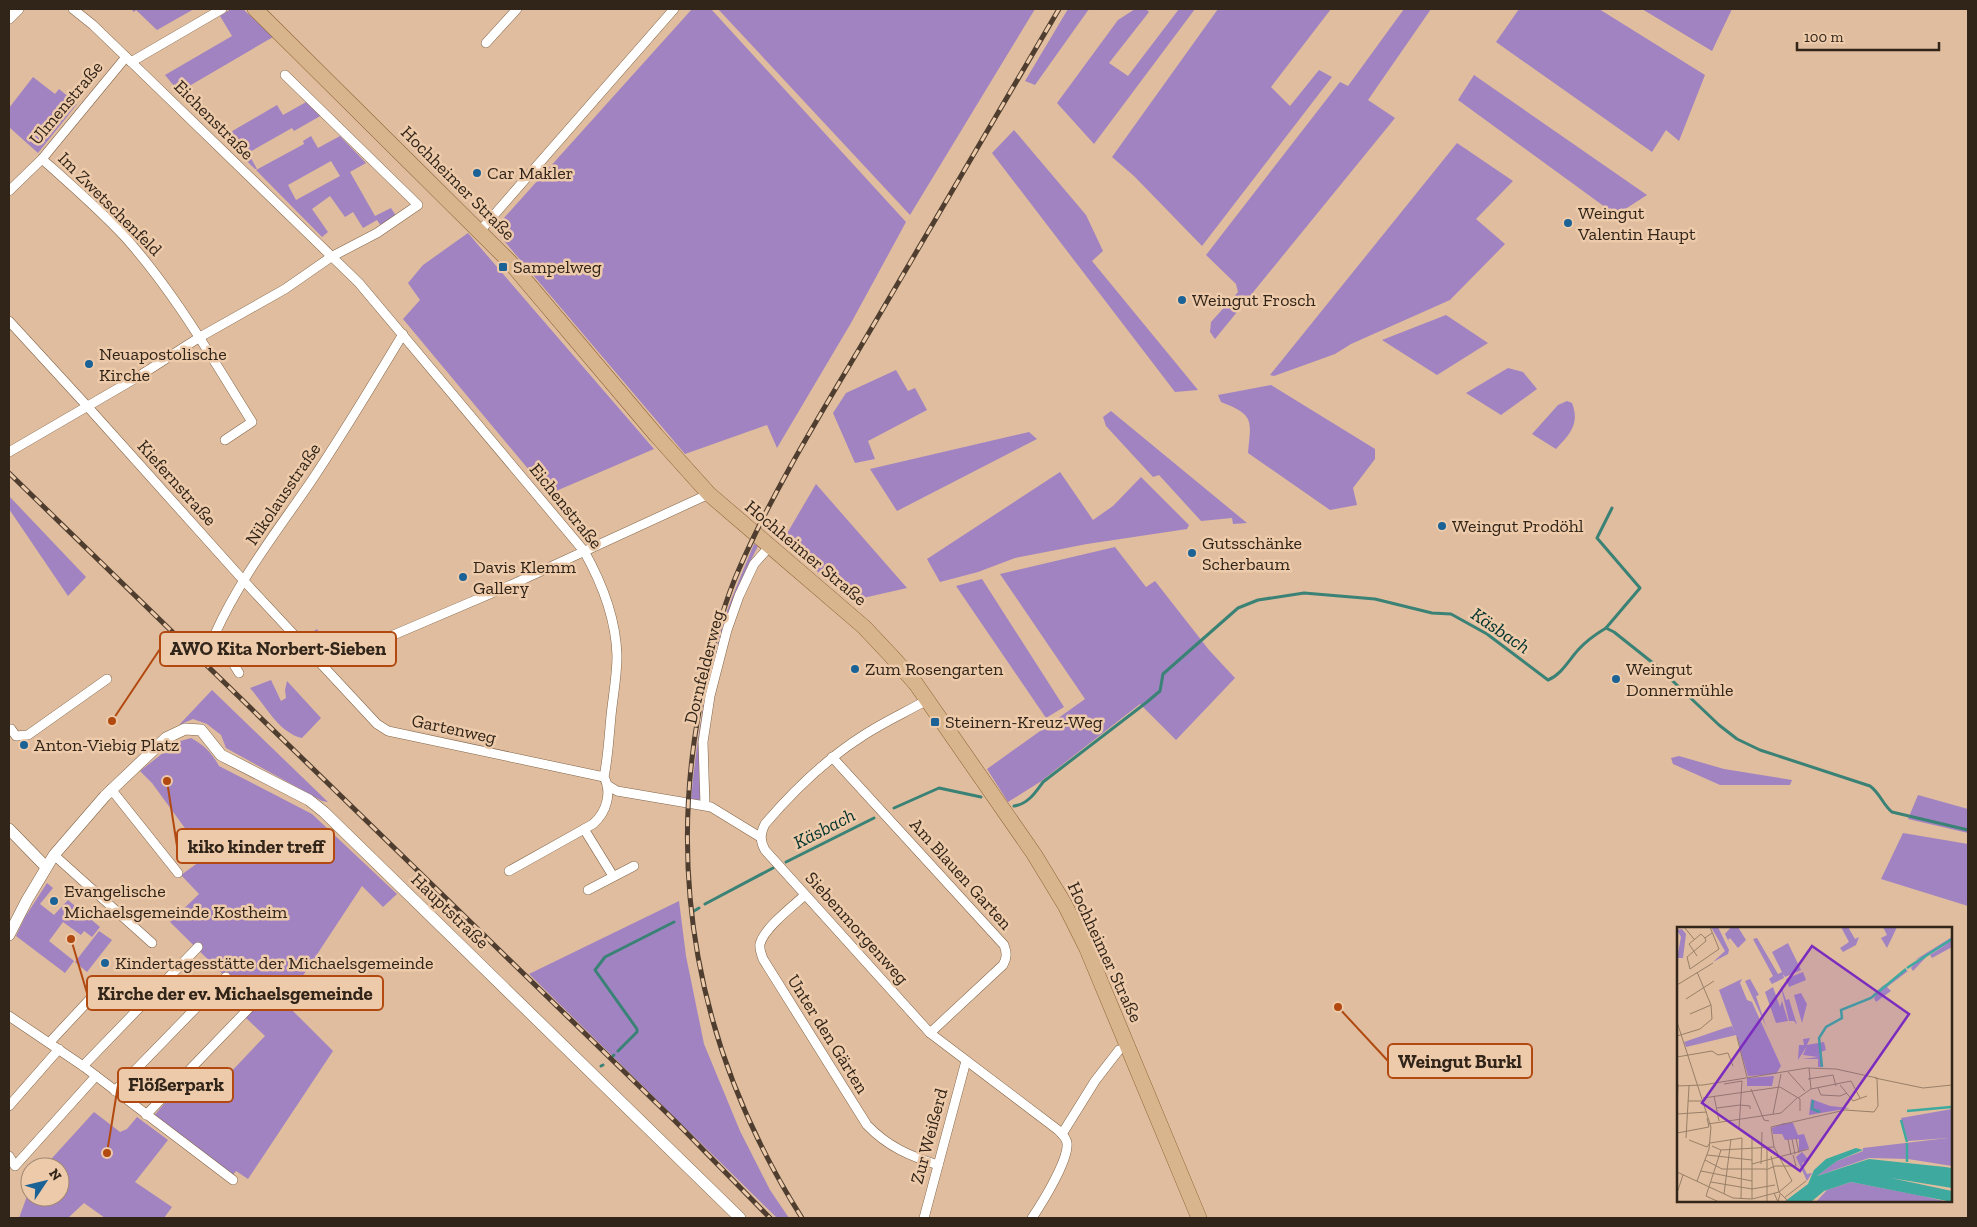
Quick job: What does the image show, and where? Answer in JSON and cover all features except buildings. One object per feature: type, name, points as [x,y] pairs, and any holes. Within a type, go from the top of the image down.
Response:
[{"type":"main road","name":"Hochheimer Straße","points":[[255,9],[516,268],[656,435],[709,494],[864,626],[896,661],[927,700],[1034,854],[1069,912],[1087,949],[1199,1218]]},
{"type":"street","points":[[9,18],[18,9]]},
{"type":"street","name":"Eichenstraße","points":[[73,9],[129,59],[331,258],[359,283],[584,551],[605,594],[616,640],[616,681],[604,777]]},
{"type":"street","name":"Ulmenstraße","points":[[9,190],[42,158],[129,59],[222,9]]},
{"type":"street","points":[[486,42],[517,9]]},
{"type":"street","points":[[480,231],[674,9]]},
{"type":"street","points":[[9,452],[200,337],[285,289],[331,258],[377,233],[418,205],[284,75]]},
{"type":"street","name":"Im Zwetschenfeld","points":[[42,158],[124,236],[176,300],[252,422],[226,440]]},
{"type":"street","name":"Kiefernstraße","points":[[9,321],[88,406],[244,581],[323,664]]},
{"type":"street","name":"Nikolausstraße","points":[[239,673],[216,634],[244,581],[332,450],[403,334]]},
{"type":"street","points":[[323,664],[511,585],[709,494]]},
{"type":"street","name":"Dornfelderweg","points":[[705,805],[703,742],[712,686],[727,630],[739,596],[754,564],[770,546]]},
{"type":"street","name":"Gartenweg","points":[[323,664],[377,724],[388,731],[604,777]]},
{"type":"street","points":[[9,731],[11,729],[16,736],[28,735],[107,679]]},
{"type":"street","points":[[604,777],[609,786],[617,791],[705,805],[720,811],[760,837],[764,824],[785,800],[832,757],[866,734],[927,700]]},
{"type":"street","name":"Hauptstraße","points":[[9,936],[54,855],[111,789],[166,738],[176,732],[196,728],[205,734],[221,755],[309,800],[324,812],[740,1218]]},
{"type":"street","name":"Am Blauen Garten","points":[[832,757],[1004,945],[1006,960],[1003,966],[930,1033]]},
{"type":"street","points":[[509,871],[600,818],[604,812],[609,786]]},
{"type":"street","points":[[111,789],[178,873]]},
{"type":"street","points":[[9,829],[46,867]]},
{"type":"street","points":[[584,829],[613,876]]},
{"type":"street","name":"Siebenmorgenweg","points":[[760,837],[765,850],[930,1033],[1062,1134]]},
{"type":"street","points":[[54,855],[152,943]]},
{"type":"street","points":[[588,890],[634,866]]},
{"type":"street","name":"Unter den Gärten","points":[[805,895],[766,933],[760,942],[759,950],[763,959],[867,1125],[881,1139],[898,1150],[938,1164]]},
{"type":"street","points":[[83,1066],[198,947]]},
{"type":"street","points":[[115,1091],[226,977]]},
{"type":"street","points":[[50,1042],[91,998]]},
{"type":"street","points":[[146,1115],[252,1005]]},
{"type":"street","points":[[9,1016],[83,1066],[233,1180]]},
{"type":"street","points":[[9,1106],[59,1049]]},
{"type":"street","points":[[1032,1218],[1059,1169],[1066,1148],[1066,1142],[1062,1134],[1095,1081],[1119,1050]]},
{"type":"street","name":"Zur Weißerd","points":[[924,1218],[966,1061]]},
{"type":"street","points":[[9,1156],[15,1166],[96,1076]]},
{"type":"shaded area","points":[[131,9],[194,9],[157,30],[136,10],[134,12]]},
{"type":"shaded area","points":[[231,9],[243,9],[273,37],[179,92],[165,75],[232,36],[220,16]]},
{"type":"shaded area","points":[[692,9],[711,9],[906,222],[851,323],[777,448],[767,425],[685,454],[494,229]]},
{"type":"shaded area","points":[[718,9],[1035,9],[910,215]]},
{"type":"shaded area","points":[[1068,9],[1089,9],[1035,85],[1025,81]]},
{"type":"shaded area","points":[[1135,9],[1146,9],[1149,12],[1109,63],[1128,76],[1179,9],[1195,9],[1094,144],[1057,103],[1118,20]]},
{"type":"shaded area","points":[[1218,9],[1331,9],[1271,87],[1290,106],[1319,70],[1332,77],[1202,246],[1134,176],[1112,157]]},
{"type":"shaded area","points":[[1404,9],[1431,9],[1368,100],[1395,118],[1215,339],[1210,332],[1211,322],[1238,292],[1236,284],[1206,255],[1340,82],[1348,86]]},
{"type":"shaded area","points":[[1519,9],[1599,9],[1705,75],[1679,141],[1666,130],[1652,152],[1496,42]]},
{"type":"shaded area","points":[[1642,9],[1732,9],[1712,51]]},
{"type":"shaded area","points":[[1474,75],[1647,195],[1616,215],[1458,100]]},
{"type":"shaded area","points":[[33,77],[55,94],[59,89],[77,104],[38,153],[9,127],[9,108]]},
{"type":"shaded area","points":[[308,101],[322,115],[294,131],[292,128],[248,153],[257,169],[222,137],[277,105],[283,115]]},
{"type":"shaded area","points":[[1014,130],[1086,215],[1103,251],[1092,261],[1198,390],[1175,392],[992,153]]},
{"type":"shaded area","points":[[311,136],[318,148],[340,136],[366,163],[350,172],[375,216],[391,208],[396,216],[381,226],[377,220],[363,228],[353,212],[345,217],[330,196],[312,209],[328,232],[322,237],[256,170],[304,144],[303,141]],"holes":[[[331,161],[340,176],[296,200],[288,185]]]},
{"type":"shaded area","points":[[1457,143],[1513,181],[1476,219],[1505,244],[1450,300],[1351,344],[1335,354],[1274,376],[1270,375]]},
{"type":"shaded area","points":[[468,233],[654,449],[549,494],[403,319],[420,300],[408,283],[423,265]]},
{"type":"shaded area","points":[[1446,315],[1488,343],[1437,375],[1382,340]]},
{"type":"shaded area","points":[[1508,368],[1523,372],[1537,389],[1501,415],[1466,393]]},
{"type":"shaded area","points":[[896,370],[908,391],[915,388],[927,410],[868,441],[875,459],[855,463],[833,413],[846,393]]},
{"type":"shaded area","points":[[1271,385],[1375,449],[1375,459],[1353,488],[1357,505],[1330,510],[1248,453],[1250,426],[1248,420],[1240,411],[1221,402],[1218,395]]},
{"type":"shaded area","points":[[1567,401],[1572,403],[1575,417],[1574,423],[1566,438],[1556,449],[1532,434],[1558,405]]},
{"type":"shaded area","points":[[1111,411],[1247,523],[1233,524],[1232,518],[1201,521],[1159,475],[1153,477],[1106,426],[1103,417]]},
{"type":"shaded area","points":[[1029,432],[1037,439],[897,511],[870,469]]},
{"type":"shaded area","points":[[1060,472],[1093,520],[1113,506],[1141,477],[1189,525],[1187,529],[1087,544],[1015,558],[978,572],[940,582],[927,559]]},
{"type":"shaded area","points":[[816,484],[907,588],[863,598],[847,596],[782,542]]},
{"type":"shaded area","points":[[9,496],[86,577],[68,596],[9,509]]},
{"type":"shaded area","points":[[754,544],[758,546],[746,570],[709,686],[702,798],[691,800],[702,713],[716,647],[729,605]]},
{"type":"shaded area","points":[[1115,547],[1146,587],[1155,581],[1209,650],[1235,678],[1176,740],[1140,704],[1040,782],[1008,802],[987,769],[1085,699],[1000,574]]},
{"type":"shaded area","points":[[982,579],[1064,707],[1046,718],[956,586]]},
{"type":"shaded area","points":[[317,629],[330,649],[324,653],[316,653],[303,638]]},
{"type":"shaded area","points":[[271,680],[281,701],[286,698],[287,681],[321,718],[302,738],[294,735],[279,724],[250,688]]},
{"type":"shaded area","points":[[212,690],[328,802],[322,801],[226,748],[221,735],[207,724],[193,719],[179,725]]},
{"type":"shaded area","points":[[191,738],[207,750],[219,766],[312,814],[397,894],[383,907],[362,886],[285,1003],[333,1051],[248,1179],[236,1171],[232,1176],[153,1117],[181,1084],[189,1091],[203,1077],[210,1082],[228,1075],[265,1036],[245,1017],[255,1006],[170,922],[199,894],[181,875],[206,857],[152,783],[140,771],[177,742]]},
{"type":"shaded area","points":[[1679,756],[1724,769],[1792,780],[1790,785],[1720,785],[1673,764],[1671,758]]},
{"type":"shaded area","points":[[1918,795],[1968,809],[1968,833],[1908,819]]},
{"type":"shaded area","points":[[1903,833],[1968,844],[1968,906],[1881,879]]},
{"type":"shaded area","points":[[47,883],[53,888],[40,904],[54,915],[68,900],[100,927],[92,937],[84,931],[81,935],[63,922],[49,941],[74,961],[65,973],[16,936],[25,917]]},
{"type":"shaded area","points":[[679,901],[686,956],[704,1044],[740,1131],[770,1190],[789,1218],[777,1218],[529,974]]},
{"type":"shaded area","points":[[99,931],[112,940],[87,972],[75,962]]},
{"type":"shaded area","points":[[94,1112],[120,1132],[127,1129],[137,1117],[168,1140],[135,1182],[172,1207],[164,1218],[105,1218],[84,1203],[68,1218],[19,1218],[23,1207],[70,1207],[70,1157],[53,1157]]},
{"type":"waterway","points":[[1606,628],[1640,588],[1597,538],[1612,508]]},
{"type":"waterway","name":"Käsbach","points":[[1014,806],[1027,800],[1043,782],[1160,691],[1163,674],[1238,608],[1258,600],[1304,593],[1375,599],[1432,613],[1451,614],[1487,634],[1548,680],[1561,671],[1584,644],[1606,628],[1614,632],[1658,667],[1719,725],[1737,739],[1760,750],[1870,786],[1892,812],[1968,830]]},
{"type":"waterway","name":"Käsbach","points":[[894,808],[939,788],[981,797]]},
{"type":"waterway","name":"Käsbach","points":[[786,862],[874,818]]},
{"type":"waterway","name":"Käsbach","points":[[705,904],[773,868]]},
{"type":"waterway","name":"Käsbach","points":[[694,911],[699,908]]},
{"type":"waterway","name":"Käsbach","points":[[618,1051],[637,1032],[637,1029],[595,970],[605,957],[674,922]]},
{"type":"railway","points":[[802,1218],[766,1155],[737,1090],[714,1024],[698,957],[689,889],[688,819],[693,749],[706,677],[724,608],[753,537],[769,506],[820,414],[1059,9]]},
{"type":"railway","points":[[9,473],[676,1122],[770,1218]]},
{"type":"place","name":"Car Makler","points":[[477,173]]},
{"type":"place","name":"Weingut Valentin Haupt","points":[[1568,223]]},
{"type":"place","name":"Sampelweg","points":[[503,267]]},
{"type":"place","name":"Weingut Frosch","points":[[1182,300]]},
{"type":"place","name":"Neuapostolische Kirche","points":[[89,364]]},
{"type":"place","name":"Weingut Prodöhl","points":[[1442,526]]},
{"type":"place","name":"Gutsschänke Scherbaum","points":[[1192,553]]},
{"type":"place","name":"Davis Klemm Gallery","points":[[463,577]]},
{"type":"place","name":"Zum Rosengarten","points":[[855,669]]},
{"type":"place","name":"Weingut Donnermühle","points":[[1616,679]]},
{"type":"place","name":"AWO Kita Norbert-Sieben","points":[[112,721]]},
{"type":"place","name":"Steinern-Kreuz-Weg","points":[[935,722]]},
{"type":"place","name":"Anton-Viebig Platz","points":[[24,745]]},
{"type":"place","name":"kiko kinder treff","points":[[167,781]]},
{"type":"place","name":"Evangelische Michaelsgemeinde Kostheim","points":[[54,901]]},
{"type":"place","name":"Kirche der ev. Michaelsgemeinde","points":[[71,939]]},
{"type":"place","name":"Kindertagesstätte der Michaelsgemeinde","points":[[105,963]]},
{"type":"place","name":"Weingut Burkl","points":[[1338,1007]]},
{"type":"place","name":"Flößerpark","points":[[107,1153]]}]
